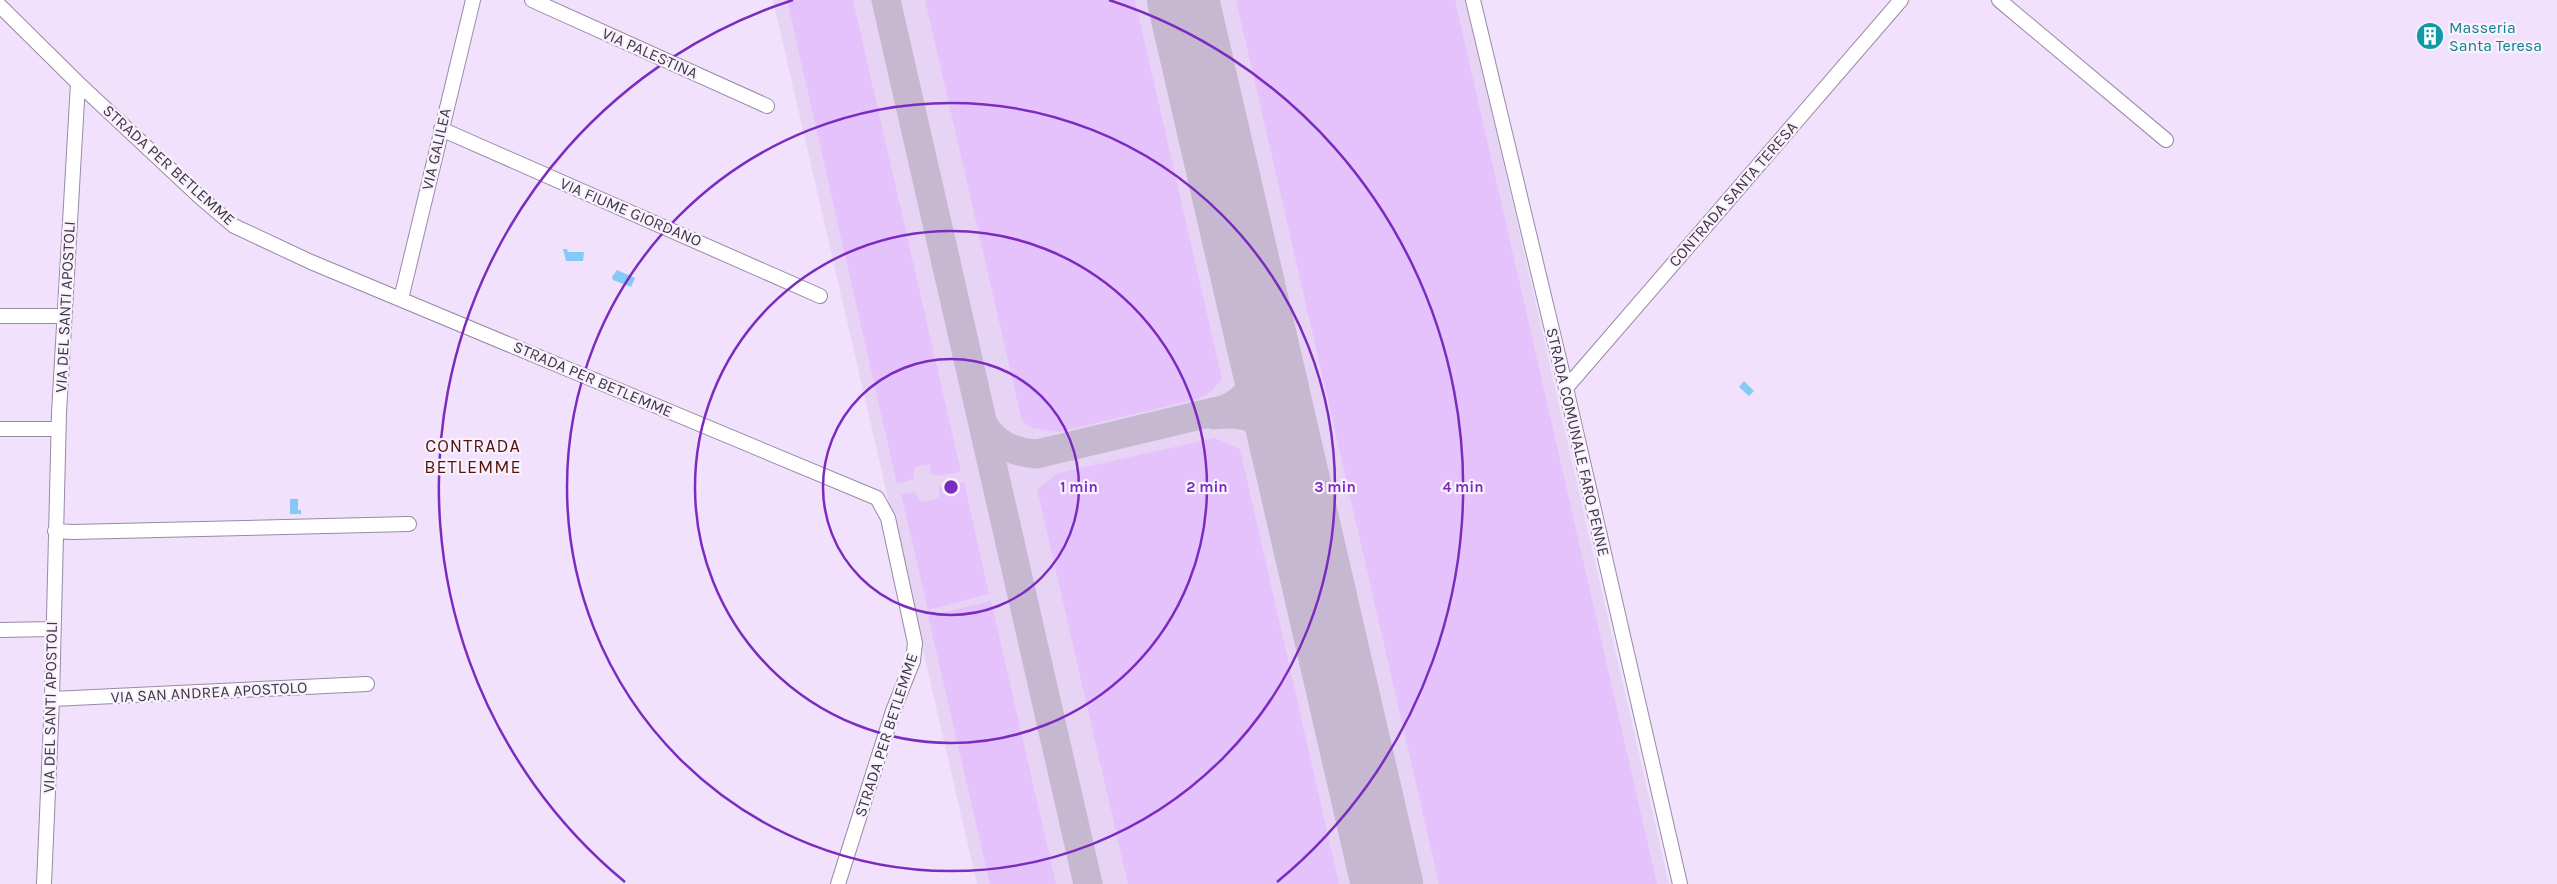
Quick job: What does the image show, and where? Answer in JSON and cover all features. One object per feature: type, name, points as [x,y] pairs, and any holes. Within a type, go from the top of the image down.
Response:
[{"type":"street","name":"VIA GALILEA","points":[[401,299],[473,0]]},
{"type":"street","name":"VIA PALESTINA","points":[[532,0],[768,106]]},
{"type":"street","name":"STRADA COMUNALE FARO PENNE","points":[[1473,0],[1566,388],[1680,884]]},
{"type":"street","name":"CONTRADA SANTA TERESA","points":[[1566,388],[1901,0]]},
{"type":"street","points":[[1999,0],[2166,140]]},
{"type":"street","name":"STRADA PER BETLEMME","points":[[0,6],[78,83],[201,198],[234,226],[311,262],[877,498],[888,518],[915,643],[915,654],[893,711],[838,884]]},
{"type":"street","name":"VIA DEL SANTI APOSTOLI","points":[[44,884],[52,699],[52,629],[58,429],[78,83]]},
{"type":"street","name":"VIA FIUME GIORDANO","points":[[441,129],[820,296]]},
{"type":"street","points":[[0,316],[64,316]]},
{"type":"street","points":[[0,429],[58,429]]},
{"type":"street","points":[[55,531],[409,524]]},
{"type":"street","points":[[0,630],[52,629]]},
{"type":"street","name":"VIA SAN ANDREA APOSTOLO","points":[[52,699],[367,684]]},
{"type":"shaded area","points":[[773,0],[1466,0],[1669,884],[977,884]]},
{"type":"shaded area","points":[[787,0],[853,0],[961,472],[936,476],[931,473],[930,464],[914,467],[914,479],[897,484]]},
{"type":"shaded area","points":[[925,0],[1135,0],[1222,379],[1212,391],[1198,399],[1058,432],[1032,428],[1022,421]]},
{"type":"shaded area","points":[[1236,0],[1455,0],[1657,884],[1439,884]]},
{"type":"shaded area","points":[[1215,438],[1240,449],[1339,884],[1128,884],[1037,489],[1058,473]]},
{"type":"shaded area","points":[[964,482],[989,594],[928,610],[901,494],[915,492],[921,502],[939,498],[939,487]]},
{"type":"shaded area","points":[[991,601],[1056,884],[990,884],[928,616]]},
{"type":"water","points":[[563,249],[567,249],[568,252],[584,252],[583,261],[566,261]]},
{"type":"water","points":[[617,270],[635,278],[631,287],[613,280],[612,277]]},
{"type":"water","points":[[1744,381],[1754,391],[1749,396],[1739,387]]},
{"type":"water","points":[[290,499],[298,499],[298,510],[301,510],[301,514],[290,514]]},
{"type":"taxiway","points":[[886,0],[1088,884]]},
{"type":"taxiway","points":[[983,424],[993,437],[1006,446],[1037,454],[1226,409],[1247,394],[1257,376],[1260,354],[1259,329]]},
{"type":"taxiway","points":[[1214,415],[1245,415],[1265,426],[1279,446],[1292,473]]},
{"type":"runway","points":[[1183,0],[1387,884]]},
{"type":"place","name":"Masseria Santa Teresa","points":[[2430,36]]},
{"type":"district","name":"CONTRADA BETLEMME","points":[[473,456]]}]
